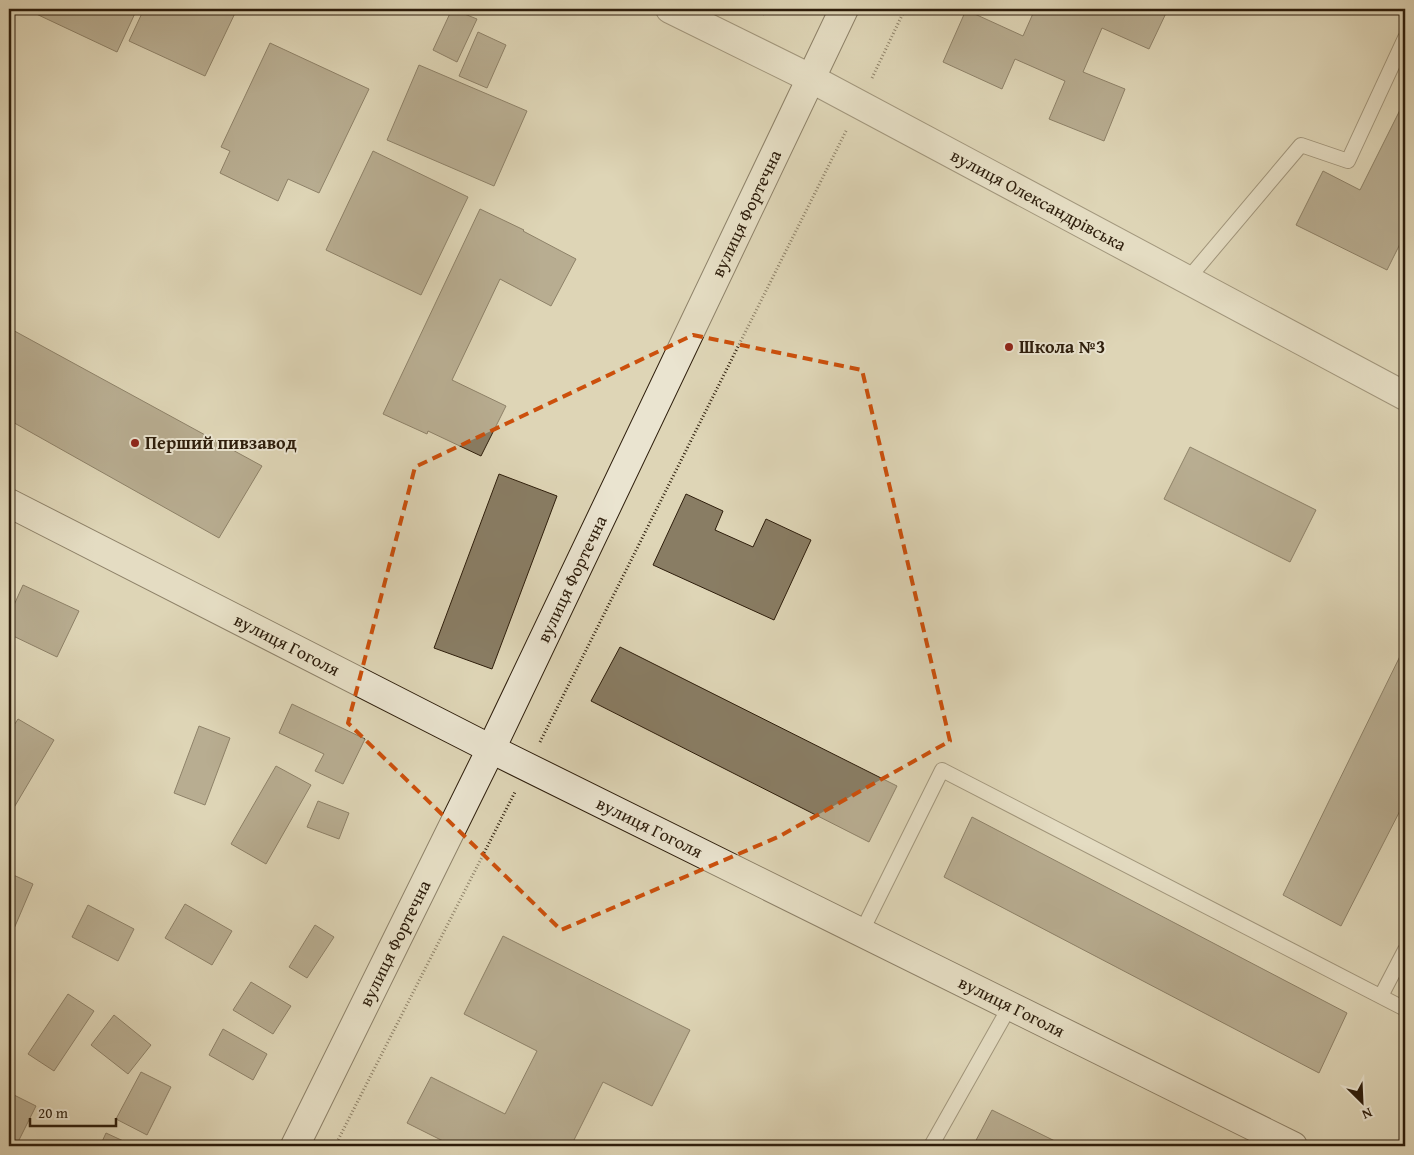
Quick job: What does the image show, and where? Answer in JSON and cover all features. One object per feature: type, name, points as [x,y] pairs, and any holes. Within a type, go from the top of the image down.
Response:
[{"type":"street","name":"вулиця Олександрівська","points":[[670,9],[810,78],[1405,396]]},
{"type":"street","name":"вулиця Фортечна","points":[[295,1146],[491,749],[844,9]]},
{"type":"street","name":"вулиця Гоголя","points":[[9,503],[491,749],[1293,1146]]},
{"type":"lane","points":[[1188,280],[1300,145],[1348,161],[1405,38]]},
{"type":"lane","points":[[861,933],[942,770],[1405,1009]]},
{"type":"lane","points":[[1381,996],[1405,950]]},
{"type":"lane","points":[[931,1146],[1010,1006]]},
{"type":"path","points":[[334,1146],[528,767],[905,9]]},
{"type":"highlighted area","points":[[693,335],[862,370],[950,741],[778,837],[561,930],[348,723],[415,467]]},
{"type":"building","points":[[34,9],[137,9],[117,52],[32,12]]},
{"type":"building","points":[[144,9],[237,9],[205,76],[129,41]]},
{"type":"building","points":[[452,9],[477,19],[457,62],[433,50]]},
{"type":"building","points":[[753,9],[767,9],[764,15]]},
{"type":"building","points":[[1035,9],[1168,9],[1149,49],[1102,28],[1083,72],[1125,89],[1104,141],[1049,119],[1065,81],[1015,59],[1002,89],[943,62],[966,10],[1023,36]]},
{"type":"building","points":[[478,32],[506,45],[487,88],[459,76]]},
{"type":"building","points":[[270,43],[369,89],[319,193],[288,179],[278,201],[220,173],[230,151],[221,147]]},
{"type":"building","points":[[419,65],[527,111],[494,186],[387,140]]},
{"type":"building","points":[[1405,100],[1405,234],[1387,270],[1296,225],[1323,171],[1360,190]]},
{"type":"building","points":[[373,151],[468,197],[421,295],[326,250]]},
{"type":"building","points":[[480,209],[524,230],[576,259],[551,306],[500,279],[452,380],[506,406],[481,456],[428,431],[427,434],[383,414]]},
{"type":"building","name":"Перший пивзавод","points":[[9,328],[262,466],[219,538],[9,420]]},
{"type":"building","points":[[1190,447],[1316,510],[1290,562],[1164,499]]},
{"type":"building","points":[[499,474],[557,496],[492,669],[434,648]]},
{"type":"building","points":[[686,494],[723,511],[715,530],[753,547],[766,519],[811,540],[774,620],[653,565]]},
{"type":"building","points":[[23,585],[79,611],[57,657],[9,634],[9,616]]},
{"type":"building","points":[[1405,646],[1405,801],[1341,926],[1283,895]]},
{"type":"building","points":[[620,647],[897,786],[869,842],[591,701]]},
{"type":"building","points":[[292,704],[365,739],[343,784],[315,771],[324,754],[279,733]]},
{"type":"building","points":[[18,719],[54,740],[9,816],[9,733]]},
{"type":"building","points":[[199,726],[230,738],[205,805],[174,793]]},
{"type":"building","points":[[276,766],[311,785],[266,864],[231,844]]},
{"type":"building","points":[[318,801],[349,813],[339,839],[307,827]]},
{"type":"building","points":[[972,817],[1347,1013],[1319,1073],[944,877]]},
{"type":"building","points":[[9,873],[33,884],[13,931],[9,929]]},
{"type":"building","points":[[185,904],[232,931],[212,965],[165,938]]},
{"type":"building","points":[[88,905],[134,929],[118,961],[72,937]]},
{"type":"building","points":[[315,925],[334,937],[307,978],[289,967]]},
{"type":"building","points":[[503,936],[690,1030],[652,1106],[603,1082],[571,1146],[453,1146],[407,1123],[431,1077],[505,1114],[537,1051],[464,1014]]},
{"type":"building","points":[[251,982],[291,1006],[273,1034],[233,1010]]},
{"type":"building","points":[[68,994],[94,1011],[54,1071],[28,1054]]},
{"type":"building","points":[[114,1015],[151,1045],[128,1074],[91,1045]]},
{"type":"building","points":[[223,1029],[267,1054],[253,1080],[209,1055]]},
{"type":"building","points":[[141,1072],[171,1087],[147,1135],[116,1119]]},
{"type":"building","points":[[12,1094],[36,1106],[16,1146],[9,1146],[9,1100]]},
{"type":"building","points":[[992,1110],[1065,1146],[973,1146]]},
{"type":"building","points":[[106,1133],[132,1145],[100,1146]]},
{"type":"building","points":[[29,1142],[38,1146],[26,1146]]},
{"type":"place","name":"Школа №3","points":[[1009,347]]},
{"type":"place","name":"Перший пивзавод","points":[[135,443]]}]
